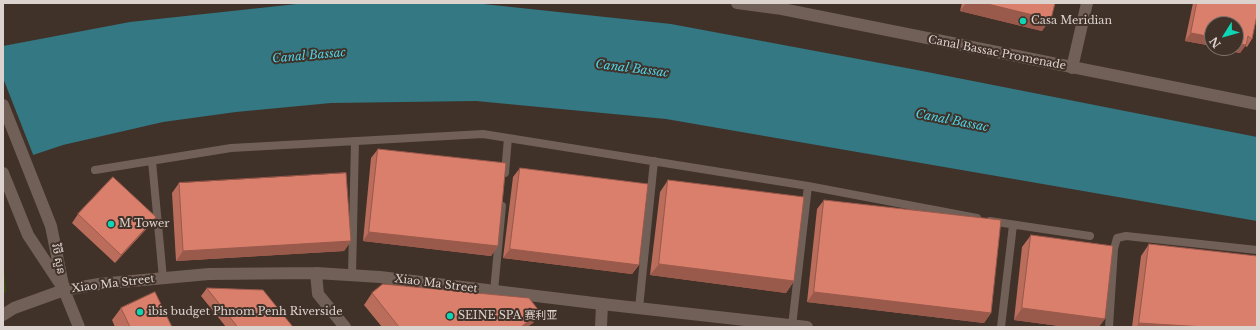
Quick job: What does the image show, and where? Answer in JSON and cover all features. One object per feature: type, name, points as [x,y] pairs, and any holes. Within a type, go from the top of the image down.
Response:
[{"type":"street","name":"Canal Bassac Promenade","points":[[737,3],[782,6],[1072,68],[1257,104]]},
{"type":"street","points":[[1072,68],[1087,3]]},
{"type":"street","name":"វិថី សួន","points":[[3,105],[51,226],[64,290]]},
{"type":"street","name":"វិថី សួន","points":[[3,173],[28,235],[64,290]]},
{"type":"street","points":[[316,273],[318,294],[345,327]]},
{"type":"street","name":"Xiao Ma Street","points":[[3,315],[14,308],[64,290],[99,284],[209,274],[316,273],[380,277],[807,327]]},
{"type":"street","points":[[64,290],[79,327]]},
{"type":"street","points":[[601,327],[602,304]]},
{"type":"lane","points":[[95,170],[231,148],[484,134],[808,186],[1013,225],[1090,236]]},
{"type":"lane","points":[[504,184],[508,138]]},
{"type":"lane","points":[[352,275],[355,141]]},
{"type":"lane","points":[[152,161],[163,278]]},
{"type":"lane","points":[[639,308],[654,161]]},
{"type":"lane","points":[[792,326],[808,186]]},
{"type":"lane","points":[[494,291],[502,199]]},
{"type":"lane","points":[[1000,327],[1013,225]]},
{"type":"lane","points":[[1109,327],[1114,249],[1118,238],[1126,236],[1257,250]]},
{"type":"green space","points":[[3,257],[6,292],[3,294]]},
{"type":"water","name":"Canal Bassac","points":[[306,3],[474,3],[671,24],[912,69],[1257,137],[1257,221],[666,119],[476,101],[331,103],[236,112],[163,122],[63,145],[3,165],[3,46],[130,22]]},
{"type":"pier","points":[[3,78],[34,157],[3,167]]},
{"type":"building","points":[[984,3],[1055,3],[1051,19]]},
{"type":"building","points":[[1197,3],[1257,3],[1257,15],[1252,39],[1248,36],[1246,45],[1244,45],[1244,16],[1204,16],[1204,35],[1191,33]]},
{"type":"building","points":[[378,149],[506,163],[498,246],[369,232]]},
{"type":"building","points":[[520,168],[648,184],[639,265],[510,249]]},
{"type":"building","points":[[346,173],[351,241],[183,251],[179,183]]},
{"type":"building","name":"M Tower","points":[[113,177],[156,217],[121,255],[78,214]]},
{"type":"building","points":[[668,180],[804,197],[794,281],[659,264]]},
{"type":"building","points":[[824,200],[1001,220],[991,313],[814,292]]},
{"type":"building","points":[[1031,235],[1113,246],[1105,319],[1022,308]]},
{"type":"building","points":[[1149,244],[1257,256],[1257,327],[1205,327],[1139,323]]},
{"type":"building","name":"SEINE SPA 赛利亚","points":[[383,284],[529,298],[540,312],[521,327],[399,327],[372,293]]},
{"type":"building","points":[[207,288],[263,290],[293,327],[238,327]]},
{"type":"building","points":[[155,292],[172,327],[130,327],[121,308]]},
{"type":"place","name":"Casa Meridian","points":[[1023,21]]},
{"type":"place","name":"M Tower","points":[[111,224]]},
{"type":"place","name":"ibis budget Phnom Penh Riverside","points":[[140,312]]},
{"type":"place","name":"SEINE SPA 赛利亚","points":[[450,316]]}]
